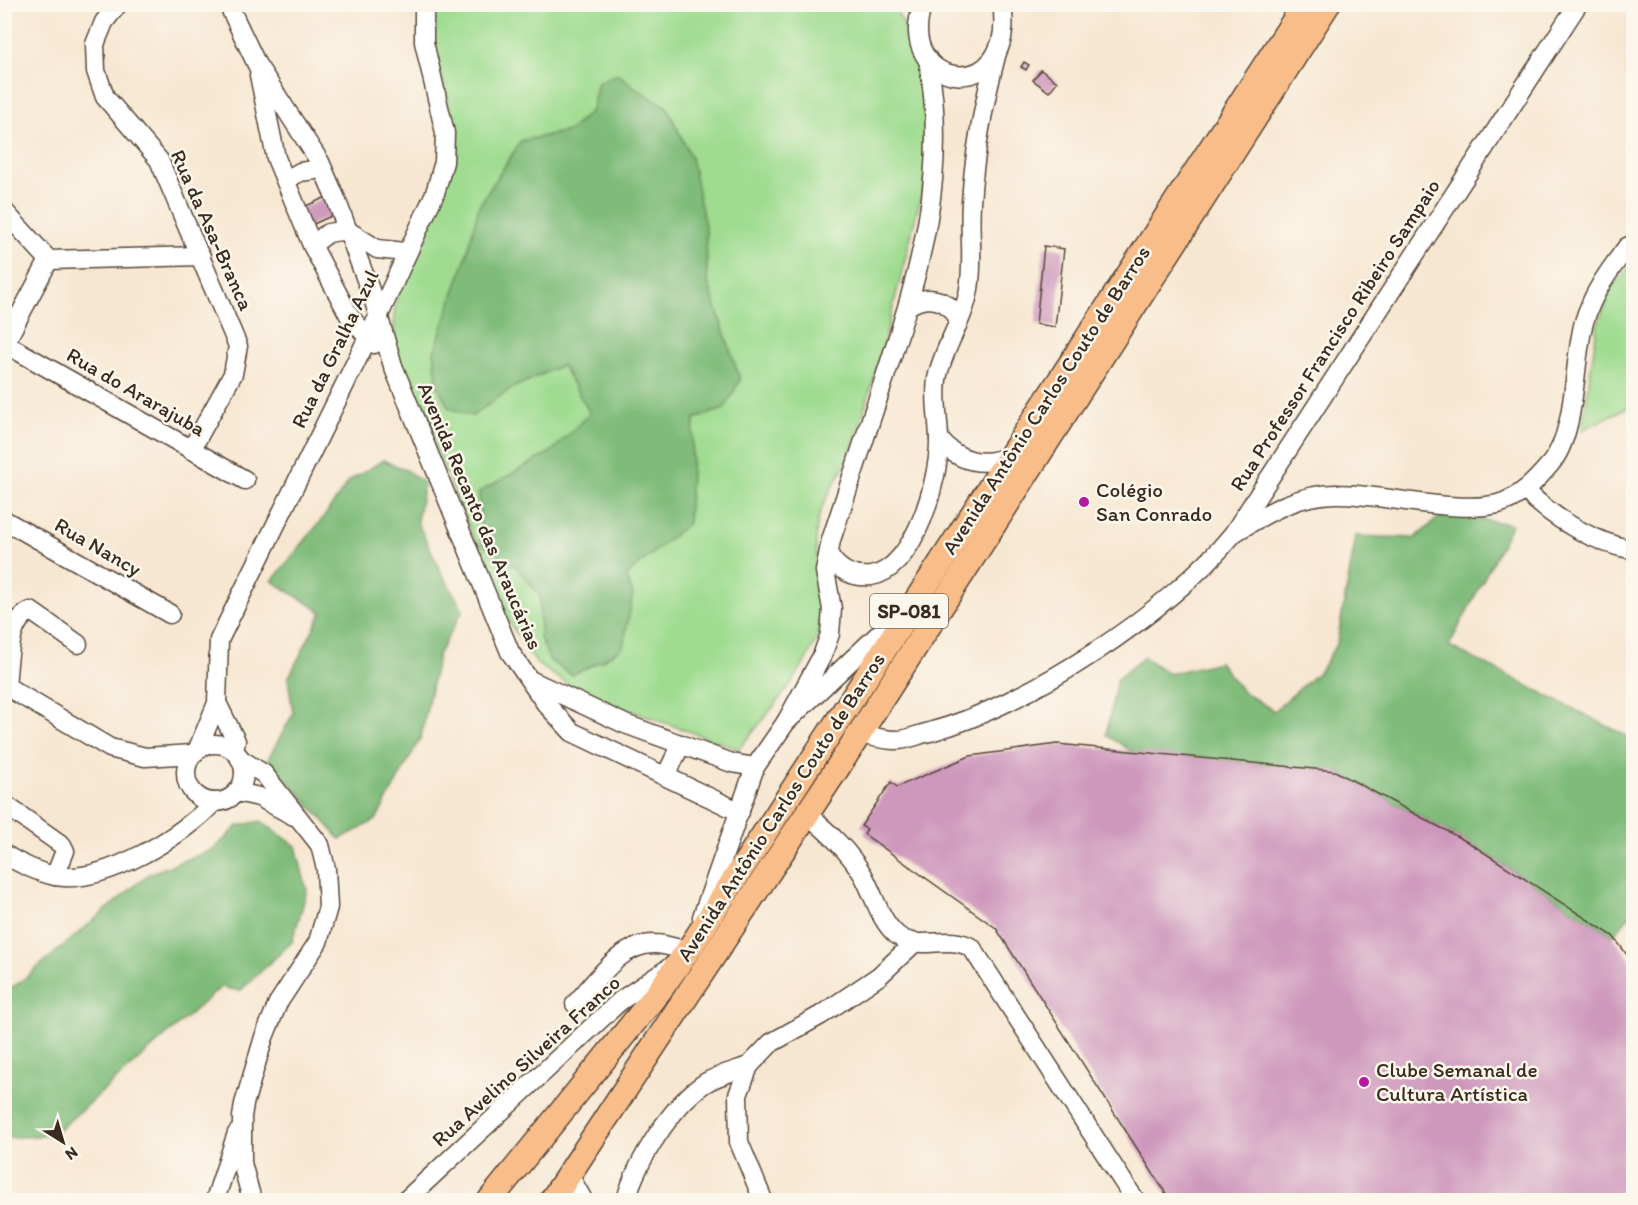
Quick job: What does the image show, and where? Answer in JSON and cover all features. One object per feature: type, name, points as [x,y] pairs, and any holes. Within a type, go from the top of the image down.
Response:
[{"type":"main road","name":"Avenida Antônio Carlos Couto de Barros","points":[[490,1200],[687,951],[1305,4]]},
{"type":"main road","name":"Avenida Antônio Carlos Couto de Barros","points":[[552,1200],[859,735],[1328,4]]},
{"type":"street","name":"Rua da Asa-Branca","points":[[117,4],[104,22],[95,44],[96,70],[105,97],[159,160],[238,346],[233,374],[191,450]]},
{"type":"street","points":[[228,4],[257,65]]},
{"type":"street","name":"Rua da Gralha Azul","points":[[195,752],[217,703],[219,640],[366,335],[378,316],[405,252],[435,193],[444,162],[445,133],[424,42],[424,4]]},
{"type":"street","points":[[575,1004],[624,952],[640,945],[656,944],[687,951],[755,767],[786,722],[822,656],[830,634],[832,609],[825,579],[831,540],[908,306],[926,236],[935,176],[936,119],[928,59],[910,4]]},
{"type":"street","points":[[919,28],[923,4]]},
{"type":"street","name":"Rua Professor Francisco Ribeiro Sampaio","points":[[859,735],[896,741],[953,726],[1005,702],[1060,672],[1144,618],[1210,562],[1233,534],[1578,4]]},
{"type":"street","points":[[829,555],[845,571],[860,576],[877,574],[892,566],[908,544],[925,511],[935,476],[939,439],[935,408],[938,378],[946,348],[959,321],[971,277],[971,204],[978,136],[1006,9]]},
{"type":"street","points":[[928,59],[938,70],[950,76],[963,77],[976,74],[988,65],[997,52]]},
{"type":"street","name":"Avenida Recanto das Araucárias","points":[[257,65],[322,169],[378,316],[393,366],[510,652],[519,668],[531,680],[546,704],[572,732],[740,812]]},
{"type":"street","name":"Avenida Recanto das Araucárias","points":[[257,65],[276,158],[312,245],[350,316],[393,366]]},
{"type":"street","points":[[286,180],[300,172],[322,169]]},
{"type":"street","points":[[4,211],[49,260],[201,256]]},
{"type":"street","points":[[312,245],[328,233],[347,230],[377,249],[405,252]]},
{"type":"street","points":[[1233,534],[1266,513],[1306,497],[1337,494],[1464,505],[1498,504],[1526,491],[1553,461],[1567,428],[1584,322],[1601,281],[1627,247],[1634,244]]},
{"type":"street","points":[[5,343],[49,260]]},
{"type":"street","points":[[908,306],[928,298],[942,301],[952,309],[959,321]]},
{"type":"street","name":"Rua do Ararajuba","points":[[5,343],[245,480]]},
{"type":"street","points":[[939,439],[952,452],[968,460],[985,462],[1009,456]]},
{"type":"street","points":[[1526,491],[1545,509],[1568,524],[1597,538],[1634,550]]},
{"type":"street","name":"Rua Nancy","points":[[4,520],[170,614]]},
{"type":"street","points":[[786,722],[921,593]]},
{"type":"street","points":[[78,644],[31,611],[21,615],[15,626],[5,685],[110,748],[145,757],[195,752],[215,744],[227,746],[264,774],[320,845],[326,869],[328,907],[318,942],[278,1003],[264,1037],[242,1117],[215,1200]]},
{"type":"street","name":"Avenida Recanto das Araucárias","points":[[531,680],[625,724],[732,763],[755,767]]},
{"type":"street","name":"Rua da Gralha Azul","points":[[217,703],[236,741],[237,755]]},
{"type":"street","points":[[666,776],[681,744]]},
{"type":"street","points":[[195,752],[186,770],[190,788],[198,797],[214,802],[222,802],[237,792],[245,776],[237,755]]},
{"type":"street","points":[[237,792],[259,797],[300,820]]},
{"type":"street","points":[[4,854],[55,876],[81,876],[114,868],[168,838],[204,813],[214,802]]},
{"type":"street","points":[[4,804],[62,845],[65,851],[55,876]]},
{"type":"street","points":[[807,814],[837,841],[862,874],[886,923],[898,936],[913,944],[962,942],[972,948],[1135,1200]]},
{"type":"street","points":[[763,1200],[738,1142],[738,1095],[749,1066],[771,1043],[821,1015],[879,976],[913,944]]},
{"type":"street","name":"Rua Avelino Silveira Franco","points":[[406,1200],[620,1001],[687,951]]},
{"type":"street","points":[[626,1200],[633,1177],[644,1157],[688,1097],[707,1082],[749,1066]]},
{"type":"street","points":[[242,1117],[242,1163],[252,1200]]},
{"type":"street","points":[[569,1175],[583,1200]]},
{"type":"green space","points":[[891,4],[910,38],[925,97],[928,137],[926,175],[877,367],[861,420],[850,455],[826,498],[819,516],[816,547],[821,597],[820,628],[800,671],[739,749],[581,693],[537,664],[510,624],[401,366],[394,337],[394,313],[401,275],[450,170],[450,114],[447,92],[429,42],[428,5]],"holes":[[[618,74],[641,92],[667,107],[706,231],[707,280],[740,380],[724,409],[694,419],[688,523],[625,576],[540,638],[540,596],[518,568],[479,493],[551,452],[591,414],[562,365],[512,388],[472,416],[449,408],[437,384],[479,206],[521,141],[569,131],[592,110],[598,82]]]},
{"type":"green space","points":[[618,74],[641,92],[667,107],[691,157],[706,231],[707,280],[740,380],[724,409],[694,419],[688,523],[626,576],[633,594],[623,647],[572,675],[550,661],[540,638],[540,596],[518,568],[481,544],[479,492],[551,452],[590,413],[562,365],[512,388],[472,416],[449,408],[437,384],[434,352],[466,257],[479,206],[521,141],[569,131],[592,110],[598,82]]},
{"type":"green space","points":[[1633,264],[1633,405],[1582,430],[1597,327],[1612,286]]},
{"type":"green space","points":[[383,460],[406,470],[424,483],[417,521],[441,572],[463,610],[438,655],[421,737],[376,820],[340,839],[268,759],[293,714],[288,679],[322,612],[272,581],[324,517],[349,481]]},
{"type":"green space","points":[[1443,514],[1512,524],[1449,646],[1633,739],[1633,912],[1613,936],[1471,844],[1335,771],[1133,752],[1106,735],[1117,679],[1144,657],[1169,674],[1219,662],[1242,691],[1274,711],[1321,670],[1337,643],[1356,536],[1415,538]]},
{"type":"green space","points":[[261,821],[296,846],[307,891],[292,942],[240,991],[221,987],[53,1135],[5,1138],[5,992],[19,983],[149,874],[214,849],[238,826]]},
{"type":"building","points":[[1024,62],[1029,65],[1026,70],[1021,67]]},
{"type":"building","points":[[1041,70],[1057,82],[1049,92],[1033,80]]},
{"type":"building","points":[[331,195],[338,213],[307,227],[299,209]]},
{"type":"building","points":[[1044,246],[1064,249],[1055,327],[1036,324]]},
{"type":"building","name":"Clube Semanal de Cultura Artística","points":[[1057,744],[1335,771],[1471,844],[1613,936],[1634,964],[1634,1200],[1170,1200],[996,928],[864,834],[867,829],[861,826],[891,782],[897,787],[970,756]]},
{"type":"place","name":"Colégio San Conrado","points":[[1084,502]]},
{"type":"place","name":"Clube Semanal de Cultura Artística","points":[[1364,1082]]}]
